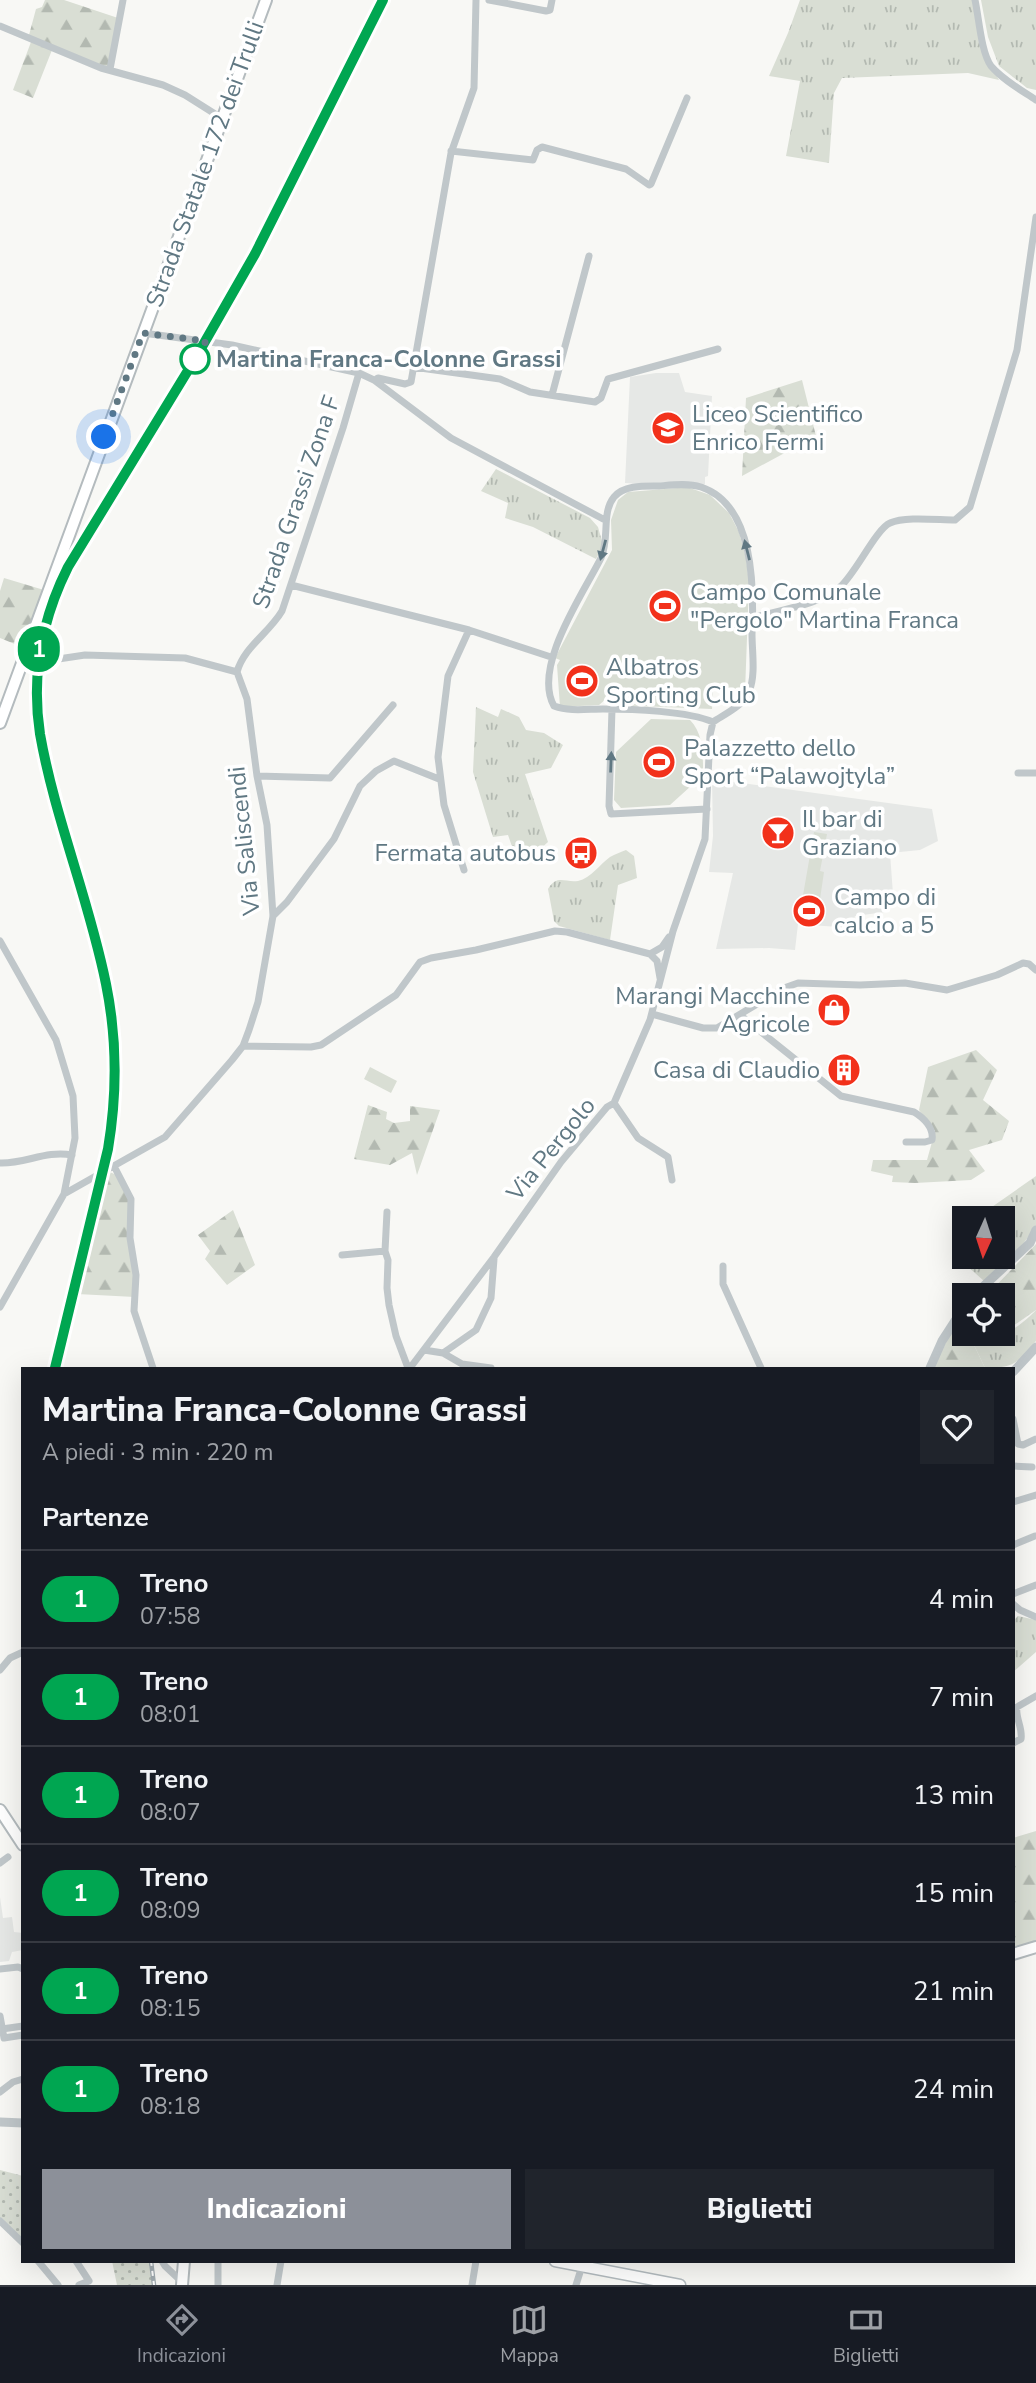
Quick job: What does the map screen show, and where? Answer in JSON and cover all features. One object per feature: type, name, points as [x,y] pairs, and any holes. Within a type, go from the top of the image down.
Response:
[{"type":"main road","name":"Strada Statale 172 dei Trulli","points":[[0,723],[266,0]]},
{"type":"main road","points":[[0,1811],[21,1842]]},
{"type":"main road","points":[[1015,1953],[1036,1947]]},
{"type":"main road","points":[[182,2283],[184,2263]]},
{"type":"main road","points":[[566,2263],[680,2285]]},
{"type":"street","points":[[110,69],[122,0]]},
{"type":"street","points":[[374,380],[378,378],[411,382],[451,151],[474,88],[476,0]]},
{"type":"street","points":[[489,0],[546,11],[550,10],[552,0]]},
{"type":"street","points":[[975,0],[987,57],[992,67],[1036,100]]},
{"type":"street","points":[[0,26],[110,69],[174,90],[223,119]]},
{"type":"street","points":[[451,151],[533,160],[537,149],[542,147],[626,169],[649,185],[687,99]]},
{"type":"street","points":[[753,618],[817,600],[840,587],[858,567],[882,528],[890,522],[913,519],[955,520],[970,507],[1017,350],[1036,217]]},
{"type":"street","points":[[552,395],[589,256]]},
{"type":"street","name":"Strada Grassi Zona F","points":[[143,333],[232,345],[359,373],[374,380],[451,438],[605,520]]},
{"type":"street","points":[[413,367],[500,379],[523,390],[595,402],[601,398],[608,379],[718,349]]},
{"type":"street","name":"Strada Grassi Zona F","points":[[237,672],[240,661],[274,625],[282,611],[359,373]]},
{"type":"street","points":[[631,487],[701,487],[726,503],[737,520],[747,546],[751,565],[753,618],[752,681],[748,694],[743,702],[713,722],[701,716],[685,714],[612,709],[565,710],[554,706],[549,696],[551,657],[607,546],[605,520],[613,498],[631,487]]},
{"type":"street","points":[[291,585],[469,630],[551,657]]},
{"type":"street","points":[[38,620],[39,634],[32,658],[34,660],[85,655],[185,658],[237,672]]},
{"type":"street","points":[[464,870],[444,805],[438,757],[448,676],[469,630]]},
{"type":"street","name":"Via Saliscendi","points":[[64,1194],[165,1137],[243,1046],[258,1002],[273,916],[267,825],[257,776],[247,699],[237,672]]},
{"type":"street","points":[[257,776],[330,778],[393,705]]},
{"type":"street","points":[[612,709],[611,814],[707,809]]},
{"type":"street","name":"Via Pergolo","points":[[410,1367],[494,1257],[561,1162],[607,1107],[614,1103],[652,1014],[673,931],[705,839],[710,734],[713,722]]},
{"type":"street","points":[[273,916],[287,902],[334,839],[360,786],[376,771],[394,761],[439,779]]},
{"type":"street","points":[[1018,773],[1036,773]]},
{"type":"street","points":[[243,1046],[321,1045],[396,995],[420,962],[555,931],[650,954],[658,965],[661,983]]},
{"type":"street","points":[[650,954],[662,947],[673,931]]},
{"type":"street","points":[[0,942],[56,1040],[73,1096],[75,1139],[64,1194],[2,1297],[0,1307]]},
{"type":"street","points":[[652,1014],[711,1029],[723,1026],[784,988],[799,983],[905,983],[947,990],[997,975],[1023,963],[1036,970]]},
{"type":"street","points":[[740,1015],[841,1096],[919,1115],[932,1131],[932,1140],[905,1142]]},
{"type":"street","points":[[614,1103],[638,1138],[668,1157],[672,1180]]},
{"type":"street","points":[[0,1163],[15,1163],[58,1152],[72,1155]]},
{"type":"street","points":[[114,1166],[131,1199],[130,1238],[136,1275],[134,1311],[153,1367]]},
{"type":"street","points":[[387,1212],[385,1251],[388,1260],[389,1305],[396,1336],[409,1367]]},
{"type":"street","points":[[987,1283],[1030,1243],[1036,1230]]},
{"type":"street","points":[[342,1255],[385,1251]]},
{"type":"street","points":[[443,1353],[476,1330],[491,1298],[494,1257]]},
{"type":"street","points":[[723,1265],[723,1284],[761,1367]]},
{"type":"street","points":[[930,1367],[952,1326]]},
{"type":"street","points":[[1015,1370],[1036,1347]]},
{"type":"street","points":[[424,1350],[443,1353],[462,1364],[484,1367]]},
{"type":"street","points":[[1015,1429],[1018,1444],[1023,1445],[1036,1439]]},
{"type":"street","points":[[1015,1466],[1032,1467]]},
{"type":"street","points":[[1015,1502],[1036,1495]]},
{"type":"street","points":[[1015,1544],[1035,1536]]},
{"type":"street","points":[[1015,1593],[1036,1585]]},
{"type":"street","points":[[1015,1606],[1036,1617]]},
{"type":"street","points":[[0,1670],[10,1658],[21,1653]]},
{"type":"street","points":[[1015,1742],[1021,1739],[1022,1735],[1016,1714],[1017,1707],[1036,1696]]},
{"type":"street","points":[[0,1863],[8,1857]]},
{"type":"street","points":[[0,1969],[21,1968]]},
{"type":"street","points":[[0,2016],[2,2040],[21,2035]]},
{"type":"street","points":[[2,2029],[21,2026]]},
{"type":"street","points":[[0,2092],[21,2080]]},
{"type":"street","points":[[0,2122],[21,2123]]},
{"type":"street","points":[[1,2224],[21,2241]]},
{"type":"street","points":[[40,2263],[58,2285]]},
{"type":"street","points":[[77,2263],[89,2281],[79,2285]]},
{"type":"street","points":[[163,2263],[182,2283]]},
{"type":"street","points":[[218,2263],[218,2285]]},
{"type":"street","points":[[277,2285],[281,2263]]},
{"type":"street","points":[[471,2285],[476,2263]]},
{"type":"street","points":[[576,2285],[582,2266]]},
{"type":"shaded area","points":[[235,286],[242,287],[157,433],[96,526],[91,524],[162,407],[159,404],[183,363],[187,364]]},
{"type":"shaded area","name":"Liceo Scientifico Enrico Fermi","points":[[679,373],[685,392],[712,396],[708,476],[701,487],[625,483],[630,377]]},
{"type":"shaded area","points":[[712,779],[932,809],[938,841],[920,850],[890,853],[894,908],[885,909],[885,912],[855,916],[851,928],[798,924],[795,950],[716,949],[733,873],[709,872],[713,836]]},
{"type":"shaded area","points":[[0,1897],[3,1918],[12,1917],[14,1932],[21,1933],[21,1950],[12,1952],[9,1961],[0,1962]]},
{"type":"green space","points":[[45,0],[64,0],[118,18],[108,67],[52,50],[33,98],[13,90],[31,42],[29,35],[36,9],[42,7]]},
{"type":"green space","points":[[800,0],[973,0],[984,53],[999,80],[968,73],[842,78],[834,93],[829,163],[786,156],[800,81],[769,76]]},
{"type":"green space","points":[[981,0],[1036,0],[1036,90],[1027,88],[999,66],[988,37]]},
{"type":"green space","points":[[802,380],[816,436],[742,476],[746,398]]},
{"type":"green space","points":[[496,469],[590,518],[598,527],[603,545],[596,559],[533,527],[505,518],[508,503],[481,491]]},
{"type":"green space","name":"Campo Comunale \"Pergolo\" Martina Franca","points":[[690,488],[710,495],[729,513],[739,532],[749,583],[745,692],[713,691],[712,709],[616,705],[606,699],[599,705],[560,707],[557,665],[560,660],[555,658],[612,550],[611,520],[618,500],[628,492]]},
{"type":"green space","points":[[4,578],[44,590],[22,647],[0,638],[0,591]]},
{"type":"green space","points":[[476,707],[498,717],[501,709],[519,717],[526,730],[544,733],[563,745],[551,768],[525,774],[548,842],[538,851],[516,858],[508,835],[493,837],[473,772]]},
{"type":"green space","name":"Palazzetto dello Sport “Palawojtyla”","points":[[651,719],[690,720],[698,731],[701,744],[702,776],[670,805],[621,808],[614,800],[616,752]]},
{"type":"green space","points":[[814,832],[827,834],[820,871],[824,872],[816,926],[798,924]]},
{"type":"green space","points":[[626,850],[634,856],[637,878],[618,885],[610,940],[559,926],[554,921],[548,889],[551,884],[558,880],[583,879],[610,857]]},
{"type":"green space","points":[[976,1050],[997,1070],[983,1100],[1009,1121],[1002,1140],[969,1150],[985,1171],[971,1180],[915,1183],[892,1182],[893,1176],[871,1171],[873,1160],[927,1160],[935,1131],[919,1110],[928,1067]]},
{"type":"green space","points":[[370,1067],[397,1081],[391,1093],[364,1079]]},
{"type":"green space","points":[[368,1105],[387,1112],[386,1119],[394,1123],[410,1121],[410,1106],[440,1110],[417,1175],[412,1153],[390,1165],[354,1159]]},
{"type":"green space","points":[[107,1171],[117,1175],[129,1194],[135,1297],[77,1294]]},
{"type":"green space","points":[[1036,1176],[1036,1227],[1015,1253],[1015,1206],[993,1206]]},
{"type":"green space","points":[[233,1210],[255,1265],[227,1285],[205,1259],[210,1251],[198,1235]]},
{"type":"green space","points":[[1036,1244],[1036,1310],[1015,1325],[1015,1283],[999,1283],[1015,1269]]},
{"type":"green space","points":[[970,1269],[997,1269],[984,1281]]},
{"type":"green space","points":[[1036,1310],[1036,1341],[1015,1363],[1003,1367],[985,1367],[974,1346],[1015,1346],[1015,1327]]},
{"type":"green space","points":[[952,1331],[952,1346],[974,1346],[985,1367],[934,1367]]},
{"type":"green space","points":[[1018,1616],[1036,1620],[1036,1652],[1015,1670],[1015,1619]]},
{"type":"green space","points":[[1036,1831],[1036,1945],[1015,1950],[1015,1837]]},
{"type":"green space","points":[[0,2170],[21,2175],[21,2240],[0,2220]]},
{"type":"green space","points":[[112,2263],[150,2263],[153,2285],[117,2285]]},
{"type":"railway","points":[[55,1367],[108,1149],[114,1067],[110,1005],[101,963],[39,726],[37,674],[43,633],[68,567],[243,276],[285,198],[383,0]]},
{"type":"railway","points":[[151,2263],[154,2285]]},
{"type":"train","name":"1","points":[[55,1367],[108,1149],[114,1065],[106,982],[40,734],[36,697],[41,638],[55,594],[68,567],[229,302],[285,198],[383,0]]},
{"type":"place","name":"Martina Franca-Colonne Grassi","points":[[195,359]]},
{"type":"place","name":"Liceo Scientifico Enrico Fermi","points":[[668,428]]},
{"type":"place","name":"Campo Comunale \"Pergolo\" Martina Franca","points":[[665,606]]},
{"type":"place","name":"Albatros Sporting Club","points":[[582,681]]},
{"type":"place","name":"Palazzetto dello Sport “Palawojtyla”","points":[[659,762]]},
{"type":"place","name":"Il bar di Graziano","points":[[778,833]]},
{"type":"place","name":"Fermata autobus","points":[[581,853]]},
{"type":"place","name":"Campo di calcio a 5","points":[[809,911]]},
{"type":"place","name":"Marangi Macchine Agricole","points":[[834,1010]]},
{"type":"place","name":"Casa di Claudio","points":[[844,1070]]},
{"type":"route","points":[[104,437],[143,333],[206,341],[195,359]]}]
